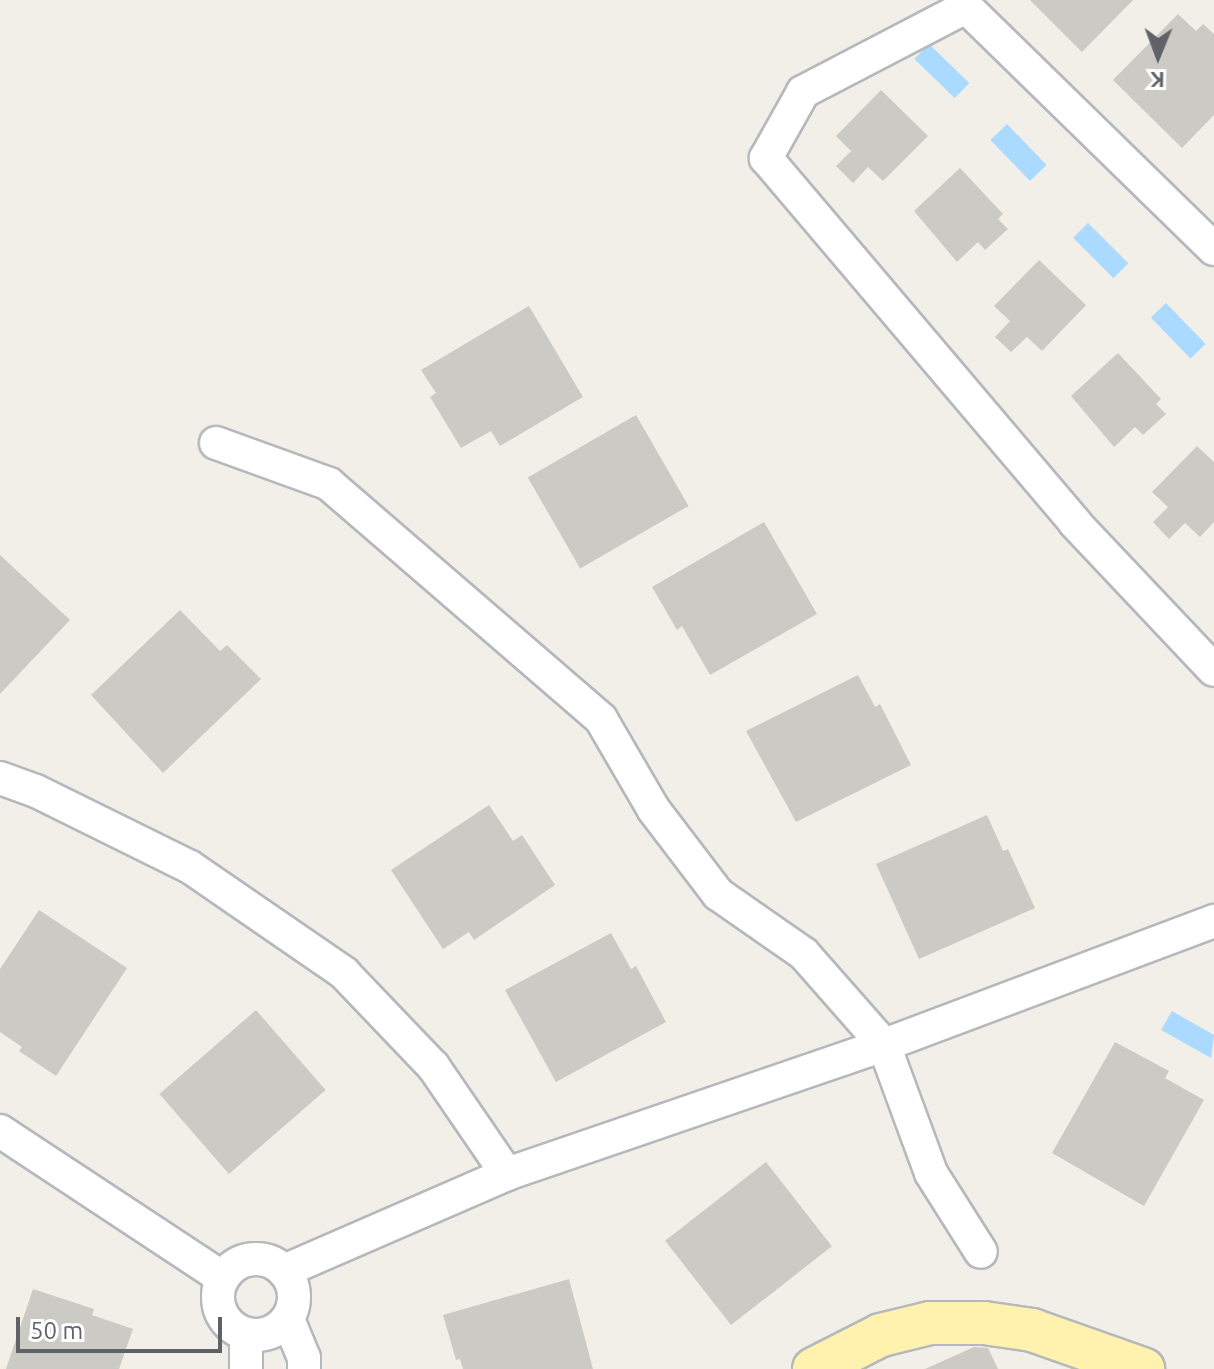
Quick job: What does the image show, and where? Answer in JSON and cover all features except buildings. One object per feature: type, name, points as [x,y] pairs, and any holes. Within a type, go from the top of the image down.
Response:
[{"type":"main road","points":[[814,1369],[881,1335],[930,1323],[970,1323],[1032,1330],[1143,1369]]},
{"type":"street","points":[[1214,249],[966,7],[803,92],[766,158],[1075,523],[1214,670]]},
{"type":"street","points":[[216,443],[329,484],[601,719],[654,810],[718,894],[804,954],[884,1045],[931,1173],[981,1252]]},
{"type":"street","points":[[0,778],[36,791],[190,867],[344,973],[433,1066],[507,1174]]},
{"type":"street","points":[[284,1271],[507,1174],[884,1045],[1214,921]]},
{"type":"street","points":[[0,1131],[223,1278]]},
{"type":"street","points":[[288,1319],[272,1332],[246,1335],[231,1326],[222,1316],[218,1290],[223,1278],[244,1261],[260,1259],[284,1271],[294,1294],[288,1319],[304,1358],[304,1369]]},
{"type":"street","points":[[246,1335],[246,1369]]},
{"type":"water","points":[[929,44],[969,83],[955,98],[914,59]]},
{"type":"water","points":[[1007,124],[1047,165],[1030,181],[990,140]]},
{"type":"water","points":[[1088,223],[1128,263],[1113,278],[1073,238]]},
{"type":"water","points":[[1166,303],[1206,344],[1190,359],[1151,318]]},
{"type":"water","points":[[1172,1011],[1214,1035],[1211,1058],[1161,1030]]}]
